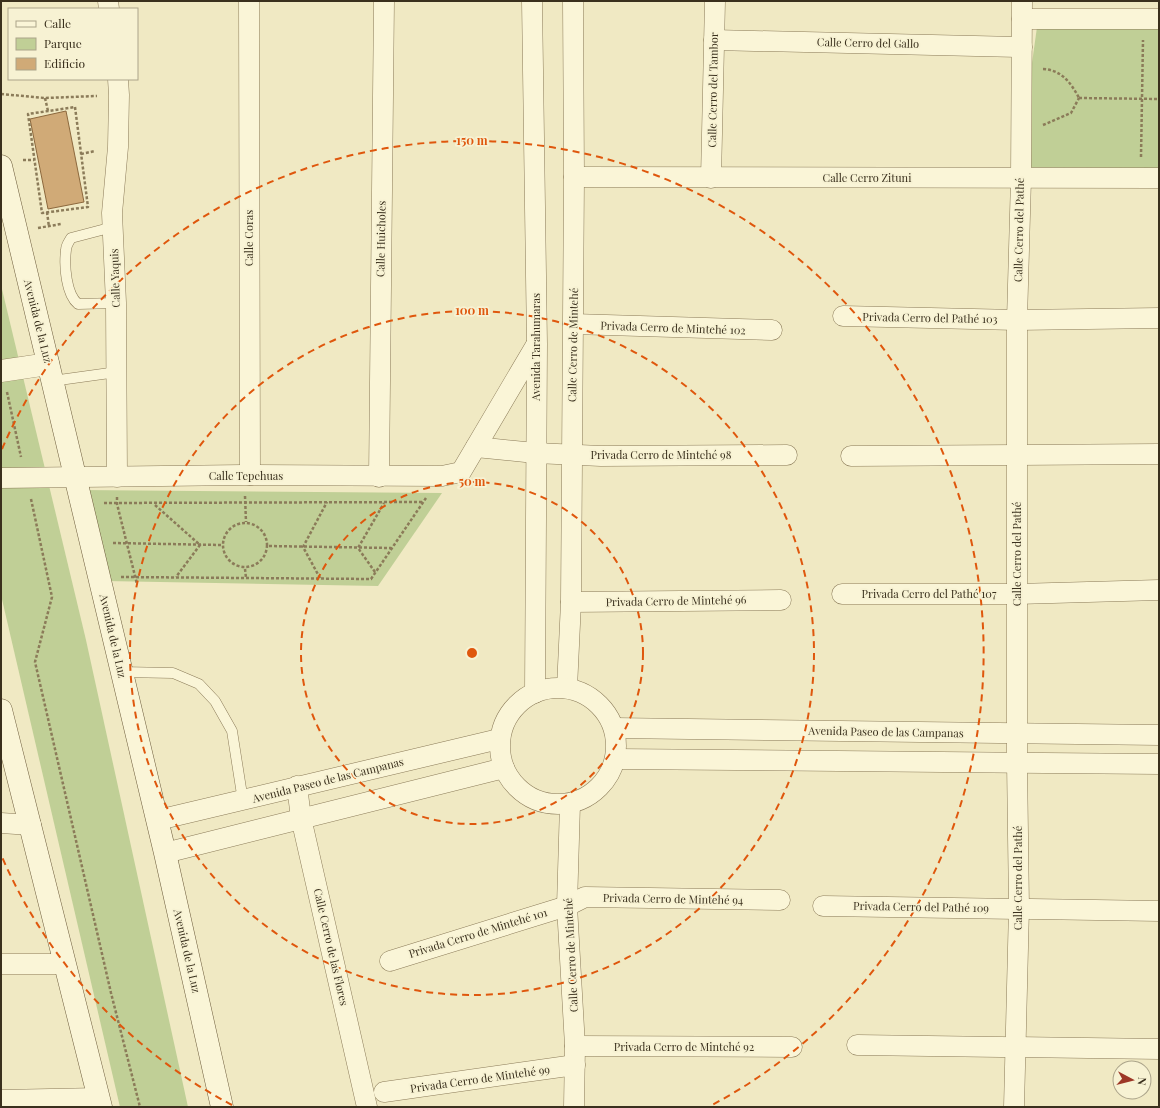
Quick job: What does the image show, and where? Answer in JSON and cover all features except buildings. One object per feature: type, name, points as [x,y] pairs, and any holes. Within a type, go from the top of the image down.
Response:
[{"type":"main road","name":"Avenida de la Luz","points":[[1,166],[158,820],[217,1096]]},
{"type":"main road","points":[[2,371],[50,372]]},
{"type":"main road","points":[[1,710],[100,1102]]},
{"type":"street","name":"Calle Coras","points":[[248,1],[250,475]]},
{"type":"street","name":"Calle Huicholes","points":[[379,477],[384,1]]},
{"type":"street","name":"Avenida Tarahumaras","points":[[532,1],[537,344],[535,453],[535,693]]},
{"type":"street","name":"Calle Cerro de Mintehé","points":[[567,688],[571,602],[574,177],[572,1]]},
{"type":"street","name":"Calle Cerro del Tambor","points":[[711,178],[715,1]]},
{"type":"street","points":[[1022,10],[1151,19]]},
{"type":"street","name":"Calle Cerro del Pathé","points":[[1014,1107],[1017,1046],[1019,908],[1016,456],[1017,320],[1021,179],[1020,126],[1022,10]]},
{"type":"street","name":"Calle Cerro del Gallo","points":[[714,40],[1022,47]]},
{"type":"street","name":"Calle Yaquis","points":[[117,477],[116,303],[113,227],[118,87]]},
{"type":"street","name":"Calle Cerro Zituni","points":[[574,177],[1021,179],[1150,178]]},
{"type":"street","name":"Privada Cerro del Pathé 103","points":[[843,316],[1017,320],[1159,318]]},
{"type":"street","name":"Privada Cerro de Mintehé 102","points":[[573,324],[772,330]]},
{"type":"street","name":"Calle Tepehuas","points":[[1,478],[250,475],[379,477],[442,476],[461,472],[537,344]]},
{"type":"street","points":[[476,447],[535,453]]},
{"type":"street","name":"Privada Cerro de Mintehé 98","points":[[535,453],[571,455],[787,455]]},
{"type":"street","points":[[851,456],[1159,454]]},
{"type":"street","name":"Privada Cerro del Pathé 107","points":[[842,594],[1017,594],[1159,590]]},
{"type":"street","name":"Privada Cerro de Mintehé 96","points":[[571,602],[781,600]]},
{"type":"street","points":[[567,688],[585,695],[603,708],[614,728],[615,759],[606,780],[590,795],[570,804],[544,803],[521,791],[504,768],[499,739],[510,714],[521,701],[535,693],[567,688]]},
{"type":"street","name":"Avenida Paseo de las Campanas","points":[[614,728],[1159,735]]},
{"type":"street","name":"Avenida Paseo de las Campanas","points":[[158,820],[499,739]]},
{"type":"street","points":[[615,759],[1159,764]]},
{"type":"street","points":[[165,852],[504,768]]},
{"type":"street","name":"Calle Cerro de las Flores","points":[[297,786],[302,818],[367,1107]]},
{"type":"street","name":"Calle Cerro de Mintehé","points":[[570,804],[567,906],[575,1046],[574,1107]]},
{"type":"street","points":[[1,823],[31,825]]},
{"type":"street","name":"Privada Cerro de Mintehé 94","points":[[567,906],[585,897],[780,900]]},
{"type":"street","name":"Privada Cerro de Mintehé 101","points":[[390,961],[567,906]]},
{"type":"street","name":"Privada Cerro del Pathé 109","points":[[823,906],[1159,911]]},
{"type":"street","points":[[1,964],[64,964]]},
{"type":"street","points":[[857,1045],[1159,1049]]},
{"type":"street","name":"Privada Cerro de Mintehé 92","points":[[575,1046],[792,1047]]},
{"type":"street","name":"Privada Cerro de Mintehé 99","points":[[384,1092],[575,1065]]},
{"type":"street","points":[[1,1100],[100,1102]]},
{"type":"lane","points":[[113,227],[71,238],[66,248],[66,262],[72,299],[78,304],[116,303]]},
{"type":"lane","points":[[50,372],[117,372]]},
{"type":"lane","points":[[122,672],[173,673],[199,684],[215,701],[232,731],[243,801]]},
{"type":"path","points":[[1150,178],[1143,99],[1151,19]]},
{"type":"path","points":[[1021,68],[1048,69],[1059,73],[1070,81],[1079,98]]},
{"type":"path","points":[[1,94],[45,98],[118,87]]},
{"type":"path","points":[[45,98],[48,111]]},
{"type":"path","points":[[1079,98],[1159,99]]},
{"type":"path","points":[[1020,126],[1039,126],[1055,121],[1071,113],[1079,98]]},
{"type":"path","points":[[75,107],[88,207],[47,212],[42,213],[28,114],[75,107]]},
{"type":"path","points":[[47,212],[49,227]]},
{"type":"path","points":[[2,371],[52,597],[35,662],[111,993],[140,1107]]},
{"type":"path","points":[[99,575],[175,578],[370,579],[442,476]]},
{"type":"path","points":[[117,477],[117,504],[129,544],[138,584]]},
{"type":"path","points":[[81,502],[154,504],[423,502]]},
{"type":"path","points":[[303,546],[327,502]]},
{"type":"path","points":[[358,548],[384,502]]},
{"type":"path","points":[[154,504],[200,545]]},
{"type":"path","points":[[246,522],[262,529],[269,546],[262,562],[245,569],[228,562],[222,545],[229,528],[246,522]]},
{"type":"path","points":[[129,544],[222,545]]},
{"type":"path","points":[[175,578],[200,545]]},
{"type":"path","points":[[269,546],[391,548]]},
{"type":"path","points":[[303,546],[320,578]]},
{"type":"path","points":[[358,548],[375,572]]},
{"type":"path","points":[[245,569],[246,578]]},
{"type":"green space","points":[[1159,23],[1159,169],[1031,171],[1032,63],[1037,27]]},
{"type":"green space","points":[[1,285],[86,640],[188,1107],[120,1107],[1,595]]},
{"type":"green space","points":[[80,490],[442,493],[378,586],[105,581]]}]
